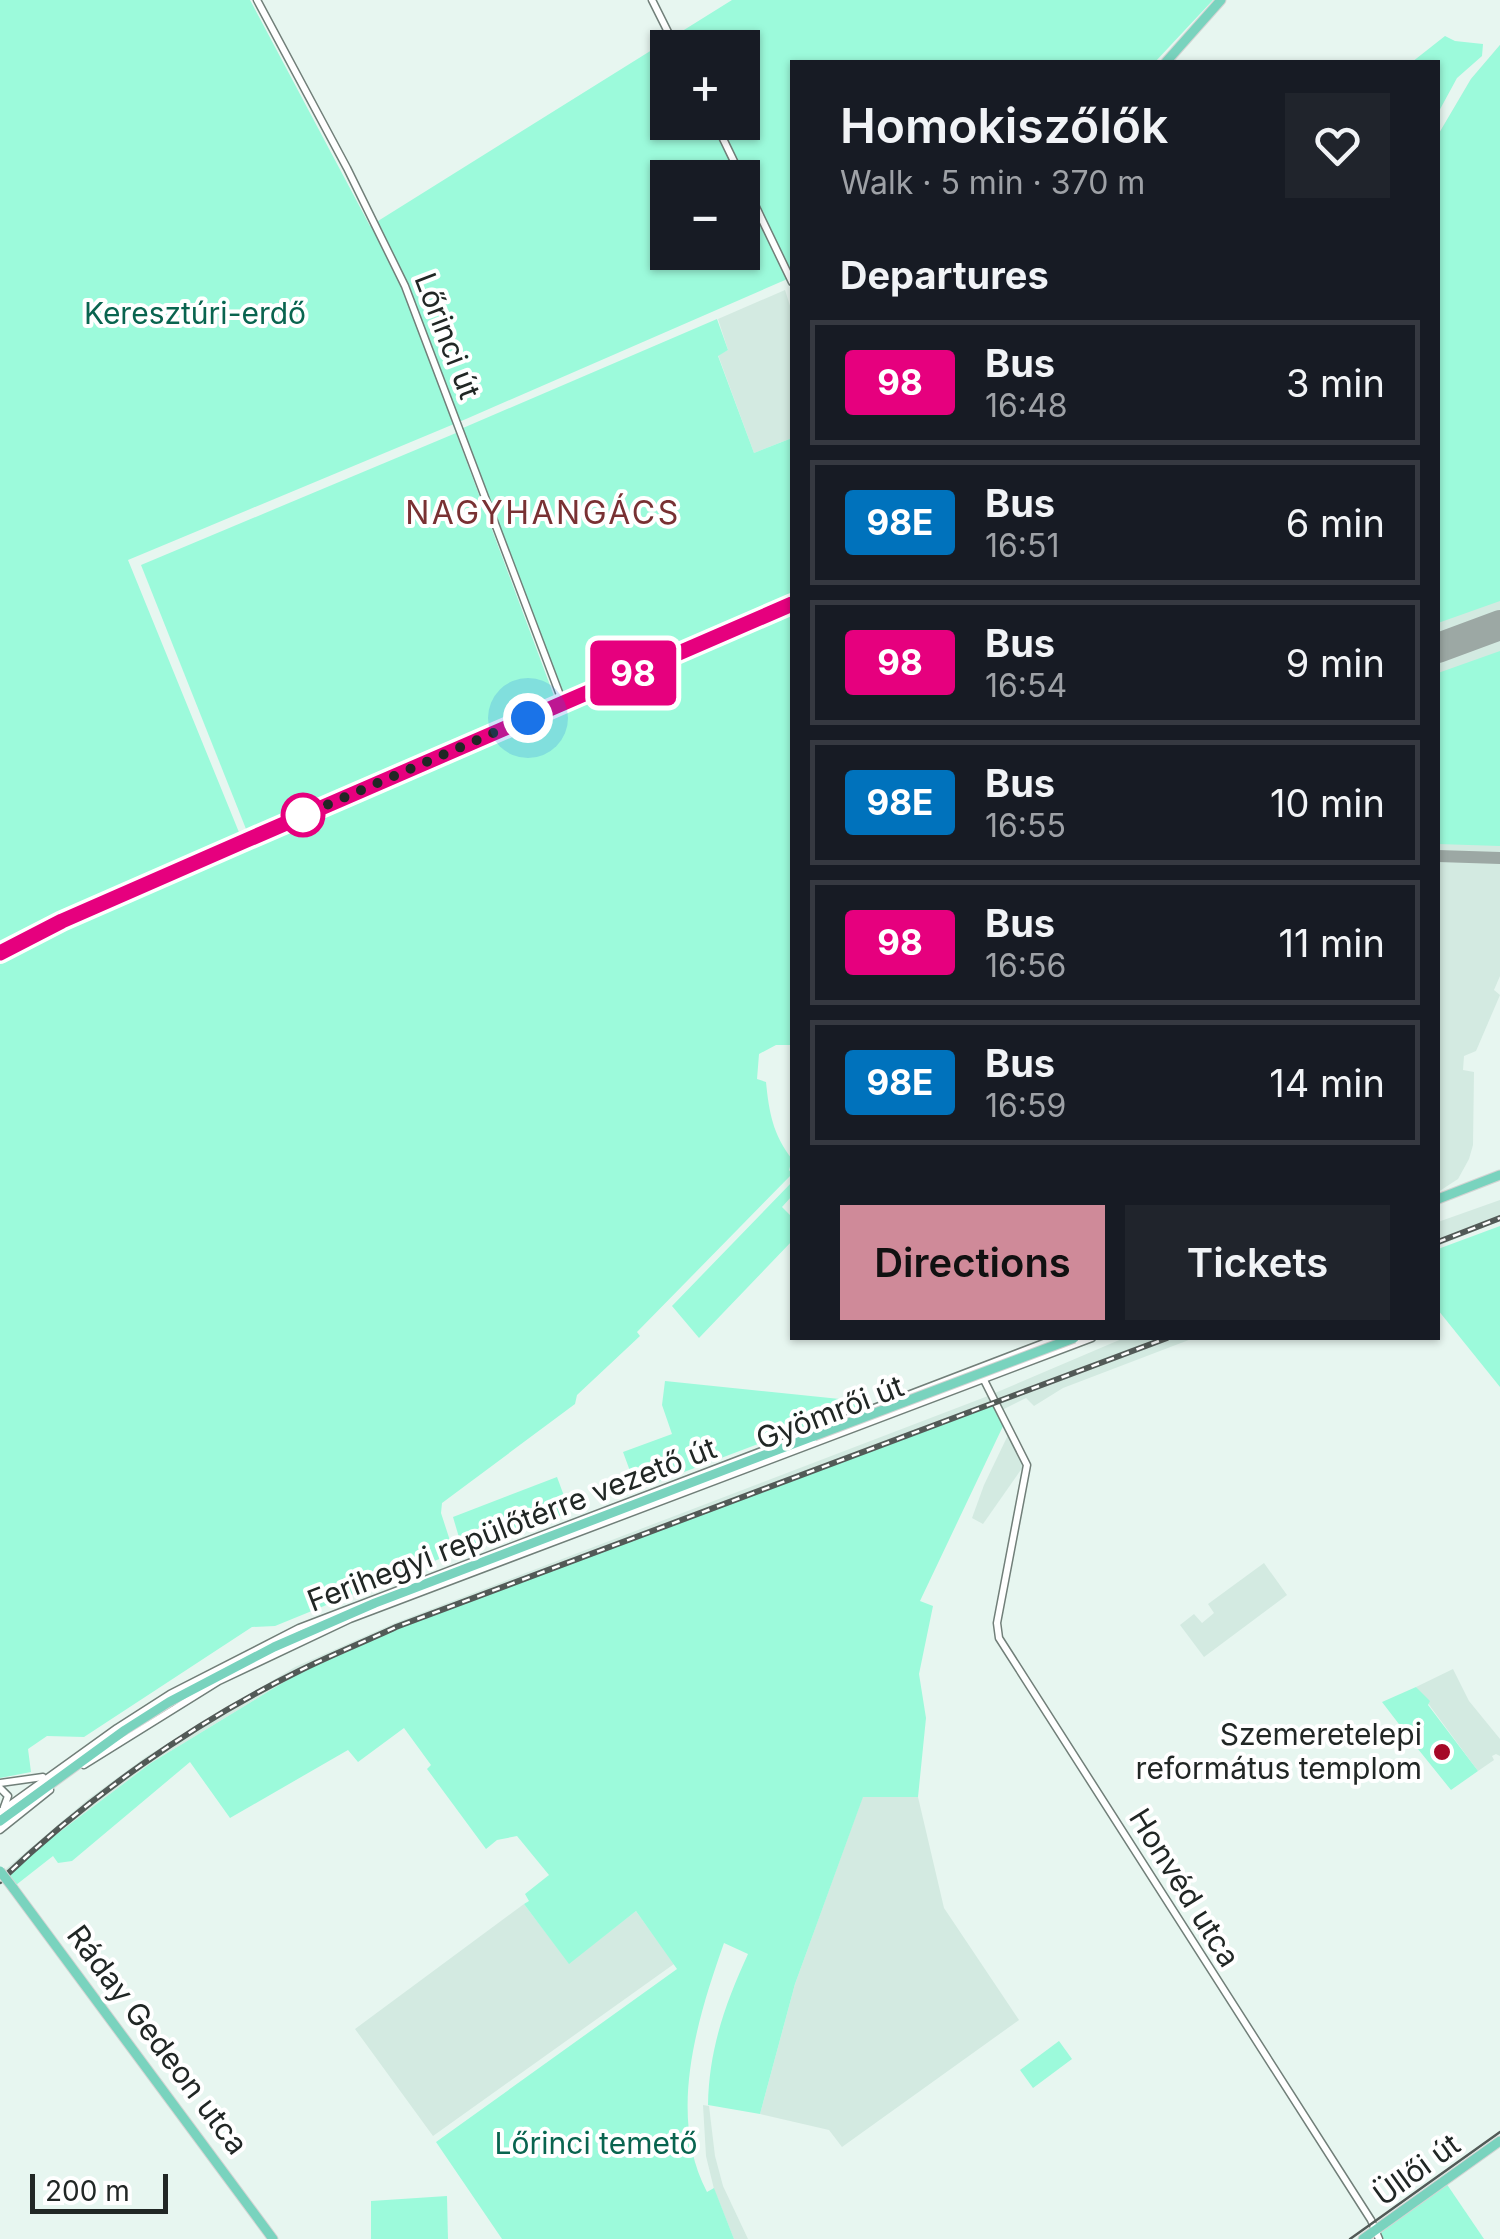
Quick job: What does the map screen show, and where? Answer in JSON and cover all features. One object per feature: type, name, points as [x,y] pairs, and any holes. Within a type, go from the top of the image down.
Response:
[{"type":"main road","points":[[1168,60],[1221,0]]},
{"type":"main road","points":[[0,952],[62,921],[790,605]]},
{"type":"main road","points":[[1440,1201],[1500,1178]]},
{"type":"main road","name":"Ferihegyi repülőtérre vezető út","points":[[1,1821],[140,1720],[274,1647],[375,1602],[1069,1340]]},
{"type":"main road","name":"Ráday Gedeon utca","points":[[0,1871],[273,2239]]},
{"type":"main road","name":"Üllői út","points":[[1363,2239],[1378,2234],[1500,2141]]},
{"type":"street","name":"Lőrinci út","points":[[257,0],[405,286],[563,703]]},
{"type":"street","points":[[652,0],[667,30]]},
{"type":"street","points":[[760,215],[790,278]]},
{"type":"street","name":"Gyömrői út","points":[[1,1821],[50,1776],[170,1694],[299,1628],[1052,1340]]},
{"type":"street","points":[[985,1383],[1087,1340]]},
{"type":"street","name":"Honvéd utca","points":[[972,1369],[985,1383],[1027,1464],[997,1623],[999,1638],[1378,2234]]},
{"type":"street","name":"Gyömrői út","points":[[1,1821],[139,1728],[280,1650],[372,1610],[962,1388],[985,1383]]},
{"type":"street","name":"Gyömrői út","points":[[0,1786],[50,1776]]},
{"type":"street","points":[[0,1786],[8,1796],[1,1821]]},
{"type":"shaded area","points":[[1500,45],[1500,976],[1494,990],[1500,995],[1476,1051],[1464,1056],[1463,1070],[1474,1072],[1473,1145],[1469,1159],[1458,1179],[1440,1191],[1440,132],[1471,79]]},
{"type":"shaded area","points":[[785,290],[790,306],[790,439],[754,453],[718,355],[728,350],[718,319]]},
{"type":"shaded area","points":[[1500,1200],[1500,1221],[1440,1245],[1440,1221]]},
{"type":"shaded area","points":[[1119,1340],[1189,1340],[1063,1388],[1034,1406],[1026,1398],[998,1412],[994,1405],[695,1516],[397,1629],[297,1674],[151,1763],[37,1849],[0,1884],[0,1874],[87,1800],[147,1756],[295,1667],[395,1623],[988,1396]]},
{"type":"shaded area","points":[[1008,1435],[1025,1464],[983,1524],[972,1518]]},
{"type":"shaded area","points":[[1264,1563],[1287,1595],[1204,1657],[1180,1625],[1194,1614],[1202,1623],[1214,1613],[1208,1604]]},
{"type":"shaded area","points":[[1453,1669],[1469,1701],[1500,1739],[1500,1756],[1492,1756],[1494,1760],[1478,1771],[1416,1687]]},
{"type":"shaded area","points":[[863,1796],[918,1797],[944,1908],[1019,2020],[842,2147],[829,2130],[760,2114],[795,1984]]},
{"type":"shaded area","points":[[524,1904],[569,1963],[636,1911],[674,1964],[433,2136],[355,2029]]},
{"type":"shaded area","points":[[703,2105],[709,2106],[723,2186],[748,2239],[734,2239],[714,2189],[706,2156]]},
{"type":"green space","name":"Keresztúri-erdő","points":[[0,0],[250,0],[370,226],[650,51],[650,140],[760,140],[760,30],[684,30],[732,0],[1213,0],[1157,60],[790,60],[790,278],[128,560],[245,847],[790,611],[790,1045],[776,1045],[759,1054],[757,1079],[766,1082],[773,1123],[790,1156],[790,1176],[637,1332],[640,1336],[577,1395],[575,1404],[442,1503],[441,1513],[454,1553],[275,1626],[252,1627],[84,1737],[47,1736],[28,1749],[31,1772],[0,1778]]},
{"type":"green space","points":[[1445,36],[1483,44],[1482,56],[1457,78],[1440,109],[1440,60],[1415,60]]},
{"type":"green space","points":[[1500,45],[1500,601],[1440,622],[1440,132],[1471,79]]},
{"type":"green space","points":[[717,319],[728,350],[718,356],[754,453],[790,439],[790,599],[564,696],[463,428]]},
{"type":"green space","points":[[456,433],[554,696],[248,834],[141,565]]},
{"type":"green space","points":[[1500,651],[1500,846],[1440,844],[1440,672]]},
{"type":"green space","points":[[790,1184],[790,1198],[782,1207],[790,1215],[790,1243],[699,1338],[672,1306]]},
{"type":"green space","points":[[1500,1226],[1500,1387],[1440,1312],[1440,1248]]},
{"type":"green space","points":[[665,1381],[869,1402],[647,1486],[640,1468],[630,1471],[623,1452],[672,1434],[662,1405]]},
{"type":"green space","name":"Lőrinci temető","points":[[994,1404],[1004,1424],[920,1601],[933,1606],[919,1674],[926,1718],[918,1797],[863,1797],[795,1984],[760,2114],[708,2105],[711,2065],[720,2027],[748,1954],[724,1943],[704,2004],[690,2068],[689,2131],[695,2162],[707,2192],[714,2188],[734,2239],[502,2239],[436,2142],[677,1969],[636,1911],[569,1964],[524,1904],[529,1901],[525,1894],[549,1875],[517,1836],[497,1840],[486,1849],[427,1769],[431,1765],[404,1728],[358,1762],[348,1750],[230,1818],[190,1762],[72,1861],[58,1863],[53,1856],[16,1885],[9,1876],[37,1849],[151,1763],[297,1674],[397,1629]]},
{"type":"green space","points":[[557,1477],[570,1512],[463,1551],[453,1517]]},
{"type":"green space","points":[[1416,1687],[1478,1771],[1451,1790],[1418,1749],[1421,1746],[1406,1726],[1402,1728],[1382,1702]]},
{"type":"green space","points":[[1059,2041],[1072,2059],[1033,2088],[1020,2070]]},
{"type":"green space","points":[[1446,2183],[1484,2239],[1377,2239],[1376,2233]]},
{"type":"green space","points":[[447,2196],[448,2239],[371,2239],[371,2201]]},
{"type":"taxiway","points":[[1440,856],[1500,858]]},
{"type":"runway","points":[[1440,647],[1500,625]]},
{"type":"tram line","points":[[1350,2239],[1500,2132]]},
{"type":"railway","points":[[1440,1241],[1500,1218]]},
{"type":"railway","points":[[0,1881],[68,1821],[142,1765],[219,1714],[323,1659],[396,1627],[1162,1340]]},
{"type":"bus line","name":"98","points":[[0,953],[62,921],[790,605]]},
{"type":"place","name":"Szemeretelepi református templom","points":[[1442,1752]]},
{"type":"district","name":"NAGYHANGÁCS","points":[[543,513]]},
{"type":"route","points":[[303,815],[299,817],[528,718]]}]
